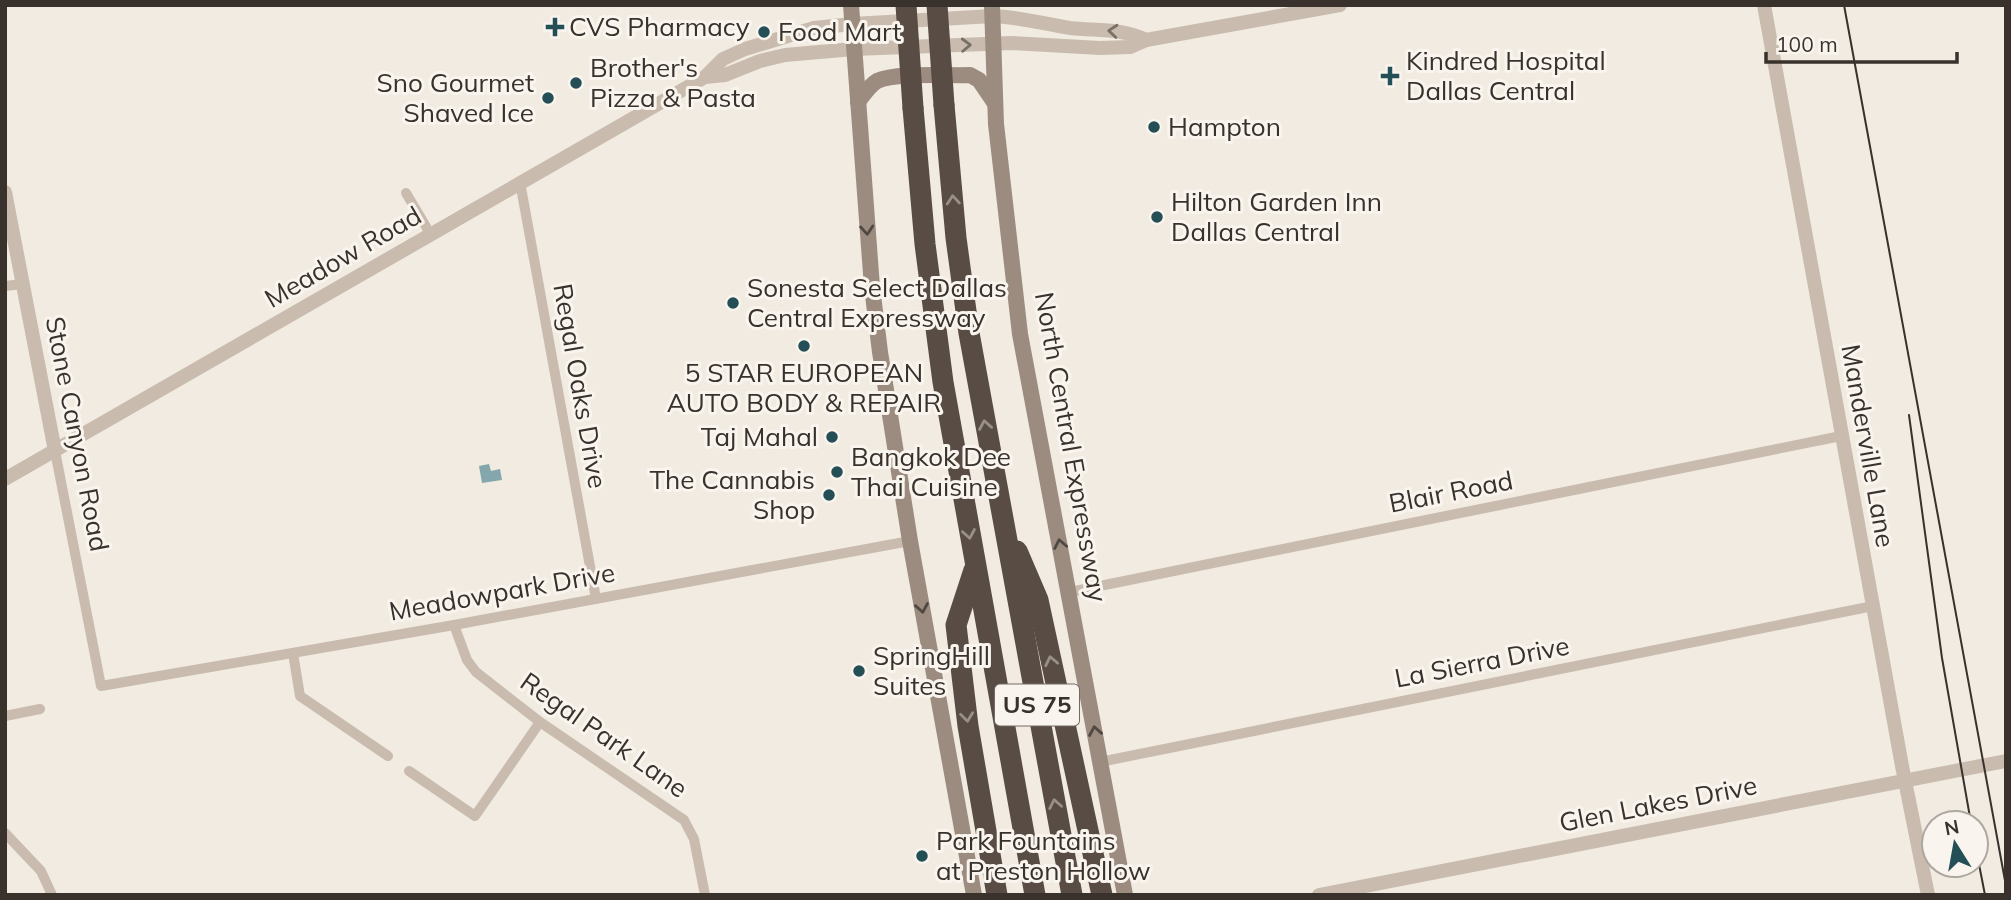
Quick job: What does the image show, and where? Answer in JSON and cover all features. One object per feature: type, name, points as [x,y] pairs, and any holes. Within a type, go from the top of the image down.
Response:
[{"type":"highway","name":"US 75","points":[[906,5],[913,108],[935,325],[950,432],[1035,895]]},
{"type":"highway","name":"US 75","points":[[937,5],[956,238],[969,332],[1072,895]]},
{"type":"highway","points":[[1002,516],[1038,600],[1102,895]]},
{"type":"highway","points":[[975,568],[956,625],[968,726],[997,895]]},
{"type":"main road","points":[[851,5],[872,288],[910,541],[974,895]]},
{"type":"main road","name":"North Central Expressway","points":[[992,11],[994,102],[1018,323],[1125,895]]},
{"type":"main road","points":[[858,102],[871,85],[879,80],[893,77],[970,75],[979,80],[994,102]]},
{"type":"street","name":"Meadow Road","points":[[705,78],[725,75],[760,61],[785,55],[854,49],[993,43],[1130,47],[1146,40],[1340,5]]},
{"type":"street","name":"Manderville Lane","points":[[1764,5],[1841,436],[1928,895]]},
{"type":"street","name":"Meadow Road","points":[[5,479],[705,78],[723,59],[745,48],[814,28],[992,11],[1067,27],[1130,33],[1146,40]]},
{"type":"street","name":"Regal Oaks Drive","points":[[520,182],[596,599]]},
{"type":"street","name":"Stone Canyon Road","points":[[5,192],[101,686]]},
{"type":"street","points":[[406,192],[431,235]]},
{"type":"street","points":[[5,286],[23,284]]},
{"type":"street","name":"Blair Road","points":[[1070,592],[1841,436]]},
{"type":"street","name":"Meadowpark Drive","points":[[101,686],[454,625],[910,541]]},
{"type":"street","name":"La Sierra Drive","points":[[1100,762],[1873,606]]},
{"type":"street","name":"Regal Park Lane","points":[[454,625],[467,660],[477,672],[540,722],[684,820],[694,839],[705,895]]},
{"type":"street","points":[[293,653],[300,696],[388,756]]},
{"type":"street","points":[[5,716],[40,709]]},
{"type":"street","points":[[409,771],[475,816],[540,722]]},
{"type":"street","name":"Glen Lakes Drive","points":[[1319,895],[2006,761]]},
{"type":"street","points":[[5,834],[41,871],[52,895]]},
{"type":"water","points":[[489,464],[491,471],[500,469],[502,480],[482,483],[479,466]]},
{"type":"tram line","points":[[1844,5],[2006,886]]},
{"type":"tram line","points":[[1909,415],[1942,658],[1969,809]]},
{"type":"tram line","points":[[1982,879],[1985,895]]},
{"type":"place","name":"CVS Pharmacy","points":[[555,27]]},
{"type":"place","name":"Food Mart","points":[[764,32]]},
{"type":"place","name":"Kindred Hospital Dallas Central","points":[[1390,76]]},
{"type":"place","name":"Brother's Pizza & Pasta","points":[[576,83]]},
{"type":"place","name":"Sno Gourmet Shaved Ice","points":[[548,98]]},
{"type":"place","name":"Hampton","points":[[1154,127]]},
{"type":"place","name":"Hilton Garden Inn Dallas Central","points":[[1157,217]]},
{"type":"place","name":"Sonesta Select Dallas Central Expressway","points":[[733,303]]},
{"type":"place","name":"5 STAR EUROPEAN AUTO BODY & REPAIR","points":[[804,346]]},
{"type":"place","name":"Taj Mahal","points":[[832,437]]},
{"type":"place","name":"Bangkok Dee Thai Cuisine","points":[[837,472]]},
{"type":"place","name":"The Cannabis Shop","points":[[829,495]]},
{"type":"place","name":"SpringHill Suites","points":[[859,671]]},
{"type":"place","name":"Park Fountains at Preston Hollow","points":[[922,856]]}]
